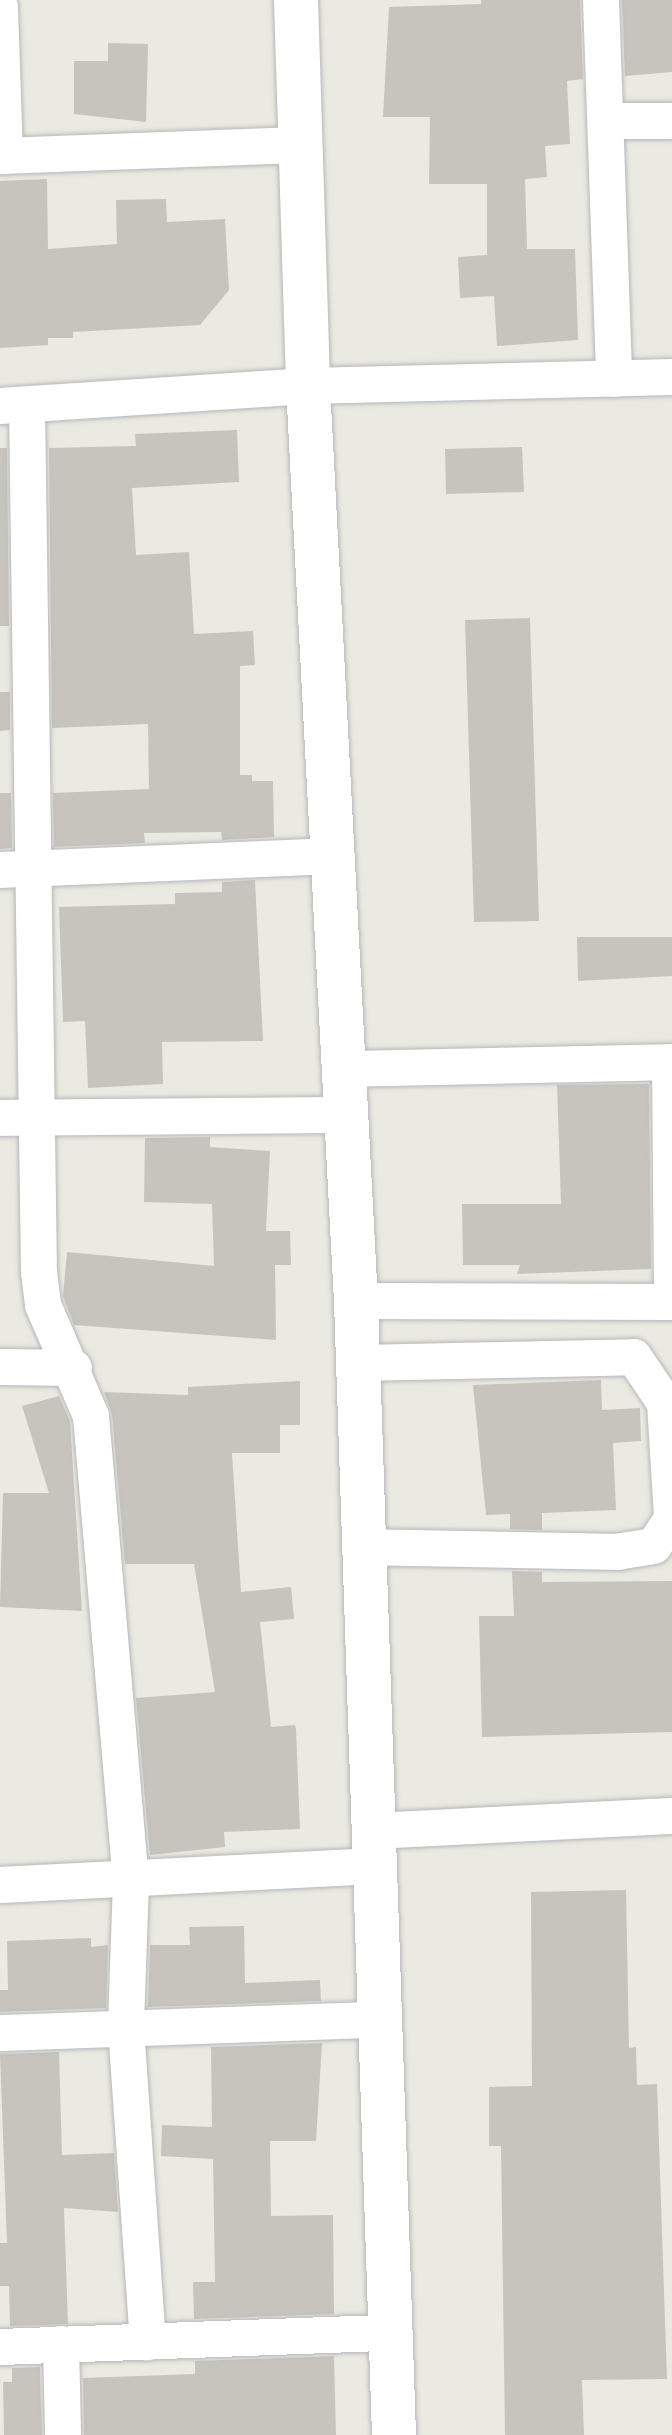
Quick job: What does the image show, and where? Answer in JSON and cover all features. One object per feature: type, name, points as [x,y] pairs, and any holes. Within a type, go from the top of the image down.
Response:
[{"type":"street","points":[[296,0],[308,386],[359,1363],[394,2435]]},
{"type":"street","points":[[601,0],[614,379]]},
{"type":"street","points":[[0,7],[3,156],[301,145]]},
{"type":"street","points":[[607,121],[672,121]]},
{"type":"street","points":[[148,2342],[126,2028],[131,1882],[91,1416],[74,1368],[43,1305],[40,1118],[16,869],[14,406],[308,386],[672,377]]},
{"type":"street","points":[[16,869],[334,856]]},
{"type":"street","points":[[345,1069],[671,1062],[672,1302],[356,1301]]},
{"type":"street","points":[[0,1118],[346,1115]]},
{"type":"street","points":[[359,1363],[634,1357],[665,1403],[672,1519],[654,1546],[618,1552],[364,1547]]},
{"type":"street","points":[[0,1367],[74,1368]]},
{"type":"street","points":[[0,1885],[131,1882],[373,1848],[672,1816]]},
{"type":"street","points":[[0,2033],[380,2020]]},
{"type":"street","points":[[0,2347],[391,2333]]},
{"type":"street","points":[[61,2344],[63,2435]]},
{"type":"building","points":[[481,0],[580,0],[583,79],[567,81],[570,144],[545,146],[547,177],[525,179],[527,249],[575,249],[578,340],[497,346],[494,296],[460,298],[458,257],[487,255],[487,184],[429,184],[430,117],[383,117],[389,7],[481,4]]},
{"type":"building","points":[[622,0],[672,0],[672,72],[625,76]]},
{"type":"building","points":[[108,43],[148,44],[146,122],[74,114],[74,61],[108,61]]},
{"type":"building","points":[[47,179],[48,249],[117,244],[116,200],[166,199],[167,222],[225,219],[229,290],[200,325],[73,332],[73,338],[48,338],[48,345],[0,348],[0,181]]},
{"type":"building","points":[[237,430],[239,482],[132,488],[136,555],[189,552],[194,634],[253,631],[255,665],[240,666],[240,775],[252,775],[252,781],[273,781],[274,837],[222,840],[221,832],[144,833],[145,843],[54,847],[53,793],[149,789],[148,724],[52,728],[49,448],[136,446],[135,434]]},
{"type":"building","points":[[522,447],[524,492],[446,494],[445,449]]},
{"type":"building","points":[[0,448],[7,448],[9,626],[0,626]]},
{"type":"building","points":[[530,618],[539,921],[474,922],[465,620]]},
{"type":"building","points":[[0,692],[10,692],[10,730],[0,731]]},
{"type":"building","points":[[0,793],[11,793],[12,848],[0,849]]},
{"type":"building","points":[[255,880],[263,1041],[162,1042],[163,1084],[88,1088],[85,1021],[63,1022],[59,907],[175,904],[175,893],[222,892],[222,882]]},
{"type":"building","points":[[577,937],[672,937],[672,976],[578,981]]},
{"type":"building","points":[[649,1084],[651,1269],[517,1274],[520,1265],[463,1265],[462,1204],[561,1204],[557,1085]]},
{"type":"building","points":[[210,1137],[210,1147],[270,1151],[266,1231],[290,1231],[291,1265],[275,1265],[276,1340],[74,1325],[63,1296],[67,1252],[214,1266],[212,1204],[144,1202],[145,1138]]},
{"type":"building","points":[[601,1380],[602,1410],[640,1408],[641,1441],[613,1443],[616,1510],[542,1513],[542,1530],[510,1529],[510,1514],[486,1515],[473,1385]]},
{"type":"building","points":[[300,1381],[300,1425],[280,1425],[280,1453],[232,1453],[241,1592],[291,1587],[294,1619],[260,1622],[271,1727],[295,1725],[296,1729],[300,1829],[224,1832],[225,1847],[150,1855],[136,1698],[215,1692],[194,1564],[125,1564],[112,1414],[104,1392],[188,1395],[188,1387]]},
{"type":"building","points":[[59,1396],[70,1421],[82,1611],[0,1607],[3,1493],[49,1493],[22,1406]]},
{"type":"building","points":[[512,1571],[542,1572],[542,1582],[672,1581],[672,1732],[482,1737],[479,1616],[514,1616]]},
{"type":"building","points":[[626,1890],[629,2048],[636,2047],[637,2085],[657,2084],[667,2379],[582,2380],[584,2435],[505,2435],[501,2146],[489,2146],[489,2087],[532,2086],[531,1892]]},
{"type":"building","points":[[244,1926],[245,1983],[320,1980],[321,2001],[148,2007],[150,1945],[190,1945],[189,1927]]},
{"type":"building","points":[[91,1938],[91,1947],[108,1945],[106,2008],[0,2012],[0,1990],[8,1990],[7,1941]]},
{"type":"building","points":[[322,2043],[316,2141],[270,2141],[271,2216],[333,2215],[334,2314],[194,2319],[193,2282],[215,2282],[213,2159],[161,2156],[162,2125],[212,2127],[211,2047]]},
{"type":"building","points":[[59,2052],[62,2155],[114,2153],[118,2212],[64,2208],[68,2324],[10,2326],[9,2286],[0,2286],[0,2243],[7,2243],[0,2054]]},
{"type":"building","points":[[334,2356],[336,2435],[84,2435],[83,2378],[195,2374],[195,2361]]},
{"type":"building","points":[[40,2367],[42,2435],[4,2435],[3,2382],[12,2382],[12,2368]]}]
